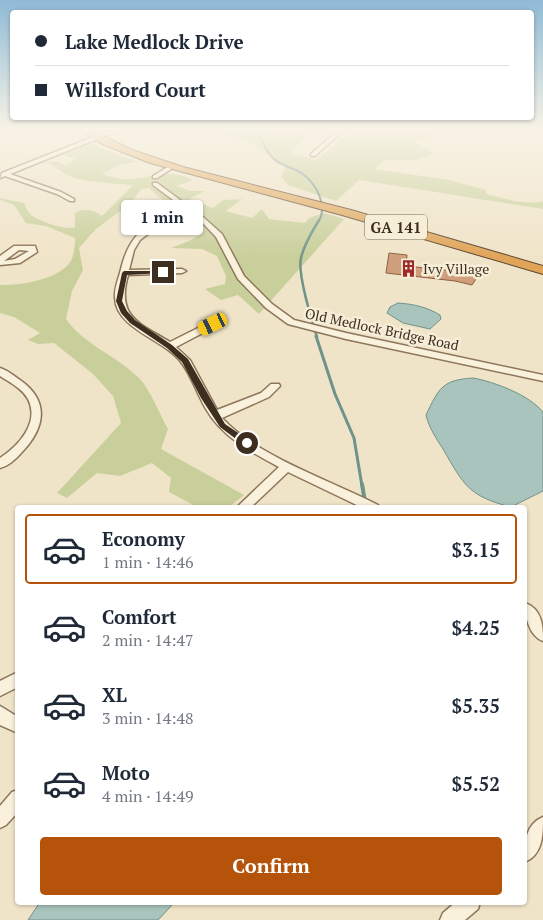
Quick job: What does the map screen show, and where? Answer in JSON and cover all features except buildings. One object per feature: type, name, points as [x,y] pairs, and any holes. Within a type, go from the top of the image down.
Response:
[{"type":"highway","name":"GA 141","points":[[199,173],[327,207],[543,270]]},
{"type":"highway","name":"GA 141","points":[[222,173],[543,262]]},
{"type":"street","name":"Old Medlock Bridge Road","points":[[164,173],[155,180],[219,236],[241,277],[269,306],[291,322],[346,336],[543,378]]},
{"type":"street","points":[[2,175],[59,193],[72,200]]},
{"type":"street","points":[[161,221],[148,227],[134,240],[130,248],[119,301],[124,311],[133,322],[170,346],[185,360],[222,425],[235,436],[287,466],[368,505]]},
{"type":"street","points":[[124,273],[182,271]]},
{"type":"street","points":[[170,346],[213,324]]},
{"type":"street","points":[[0,371],[24,388],[33,399],[36,416],[30,435],[24,445],[0,464]]},
{"type":"street","points":[[216,415],[265,395],[275,386]]},
{"type":"street","points":[[245,505],[287,466]]},
{"type":"street","points":[[533,612],[543,635]]},
{"type":"street","points":[[0,689],[15,681]]},
{"type":"street","points":[[0,714],[7,721],[15,724]]},
{"type":"street","points":[[0,819],[15,802]]},
{"type":"street","points":[[527,849],[543,826]]},
{"type":"street","points":[[450,920],[468,905]]},
{"type":"green space","points":[[63,173],[104,173],[102,174],[127,179],[177,174],[193,180],[176,186],[190,191],[205,191],[189,199],[213,208],[223,200],[242,199],[226,211],[252,218],[262,209],[269,219],[305,223],[309,218],[324,213],[344,219],[259,314],[238,295],[221,300],[205,289],[225,284],[226,276],[217,256],[202,249],[171,248],[201,234],[149,188],[141,189],[131,203],[96,229],[79,248],[83,270],[72,291],[66,319],[81,336],[121,363],[143,383],[168,429],[161,449],[244,495],[232,505],[193,505],[169,492],[171,478],[152,463],[120,476],[97,473],[67,498],[57,493],[121,423],[113,396],[93,374],[54,343],[38,344],[28,340],[40,333],[14,317],[0,313],[0,285],[36,281],[54,275],[68,265],[72,259],[75,238],[46,226],[26,223],[14,205],[0,200],[0,198],[24,203],[29,213],[34,217],[52,225],[71,228],[75,227],[75,213],[89,210],[102,216],[133,185],[90,181]]},
{"type":"green space","points":[[283,173],[401,173],[449,180],[486,190],[486,194],[514,201],[529,203],[543,201],[543,209],[359,180],[336,201],[288,185],[281,176]]},
{"type":"water","points":[[398,303],[425,308],[440,315],[441,319],[430,329],[403,323],[387,313],[390,307]]},
{"type":"water","points":[[473,378],[511,390],[529,400],[543,412],[543,491],[515,505],[504,505],[476,493],[456,472],[433,433],[426,415],[434,398],[443,387],[448,383]]},
{"type":"water","points":[[38,905],[172,905],[158,920],[28,920]]},
{"type":"waterway","points":[[301,173],[308,178],[319,195],[322,208],[319,221]]},
{"type":"waterway","points":[[317,337],[306,297],[300,265],[308,238],[319,220]]},
{"type":"waterway","points":[[316,336],[335,394],[354,438],[362,486]]},
{"type":"waterway","points":[[362,484],[365,502]]},
{"type":"place","name":"Ivy Village","points":[[409,268]]},
{"type":"route","points":[[163,272],[124,273],[119,301],[133,322],[170,346],[185,360],[222,425],[247,443]]}]
